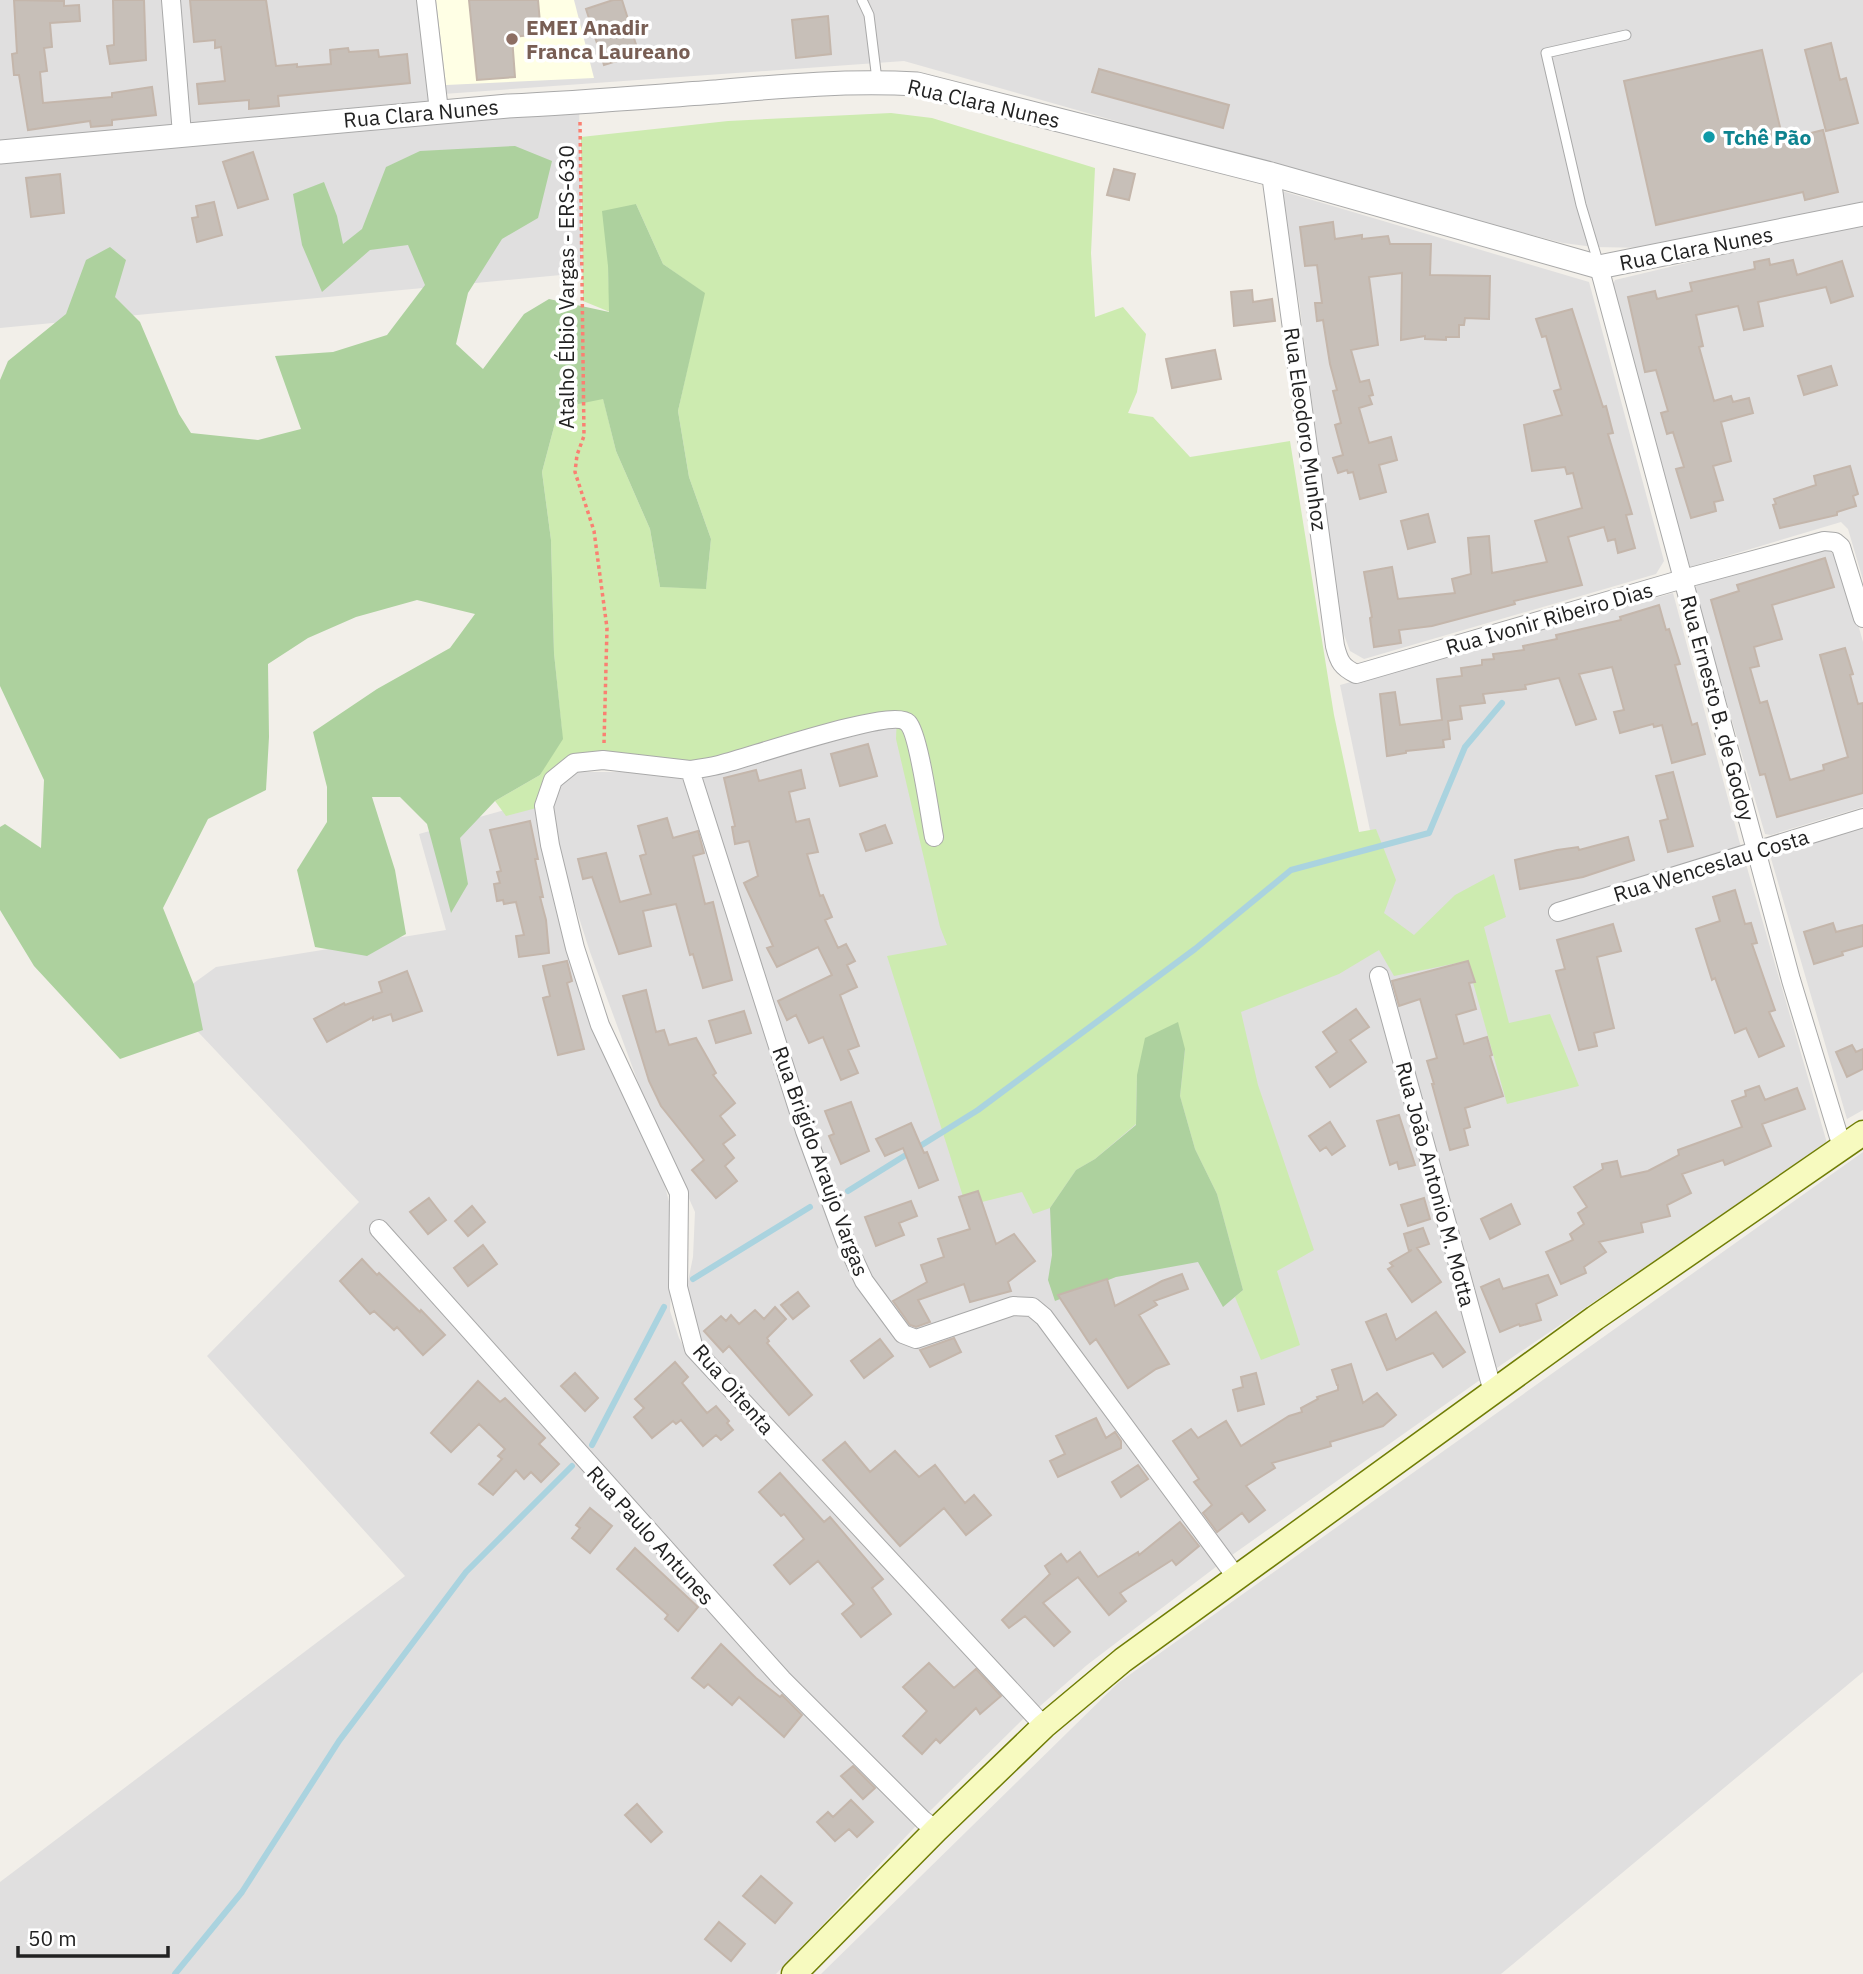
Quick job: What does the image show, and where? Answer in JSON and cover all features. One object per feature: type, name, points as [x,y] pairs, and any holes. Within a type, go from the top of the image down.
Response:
[{"type":"main road","points":[[794,1974],[936,1830],[1044,1726],[1123,1660],[1493,1392],[1863,1133]]},
{"type":"street","points":[[171,0],[182,134]]},
{"type":"street","points":[[426,0],[439,111]]},
{"type":"street","name":"Rua Clara Nunes","points":[[0,152],[439,111],[579,103],[809,84],[877,82],[917,84],[1272,174],[1599,267],[1863,214]]},
{"type":"street","name":"Rua Eleodoro Munhoz","points":[[1272,174],[1335,646],[1338,660],[1344,668],[1356,674]]},
{"type":"street","name":"Rua Ernesto B. de Godoy","points":[[1599,267],[1791,980],[1842,1147]]},
{"type":"street","name":"Rua Ivonir Ribeiro Dias","points":[[1356,674],[1824,541],[1835,542],[1840,547],[1863,618]]},
{"type":"street","points":[[603,760],[690,770],[721,765],[881,720],[903,720],[911,729],[919,757],[934,837]]},
{"type":"street","name":"Rua Oitenta","points":[[603,760],[574,763],[553,780],[544,806],[546,821],[575,948],[600,1025],[679,1193],[678,1287],[694,1349],[1044,1726]]},
{"type":"street","name":"Rua Brigido Araujo Vargas","points":[[690,770],[805,1131],[845,1240],[864,1281],[903,1334],[916,1339],[1013,1306],[1032,1307],[1044,1317],[1237,1577]]},
{"type":"street","name":"Rua Wenceslau Costa","points":[[1558,912],[1863,817]]},
{"type":"street","name":"Rua João Antonio M. Motta","points":[[1378,976],[1493,1392]]},
{"type":"street","name":"Rua Paulo Antunes","points":[[379,1229],[782,1679],[936,1830]]},
{"type":"lane","points":[[862,0],[869,15],[877,82]]},
{"type":"lane","points":[[1599,267],[1581,205],[1546,53],[1626,35]]},
{"type":"path","name":"Atalho Élbio Vargas - ERS-630","points":[[579,103],[584,436],[577,455],[575,472],[594,531],[607,628],[603,760]]},
{"type":"shaded area","points":[[0,0],[426,0],[439,111],[579,103],[582,273],[0,328]]},
{"type":"shaded area","points":[[431,0],[1863,0],[1863,206],[1649,248],[1594,247],[1563,243],[1355,189],[904,61],[443,94]]},
{"type":"shaded area","name":"EMEI Anadir Franca Laureano","points":[[436,0],[574,0],[594,78],[446,85]]},
{"type":"shaded area","points":[[1282,191],[1589,282],[1664,561],[1656,574],[1364,659],[1350,651],[1341,627],[1299,301],[1280,201]]},
{"type":"shaded area","points":[[1863,221],[1863,580],[1848,529],[1841,522],[1690,567],[1612,286],[1615,280]]},
{"type":"shaded area","points":[[1818,548],[1827,549],[1840,560],[1863,642],[1863,807],[1771,835],[1765,834],[1694,590],[1697,585]]},
{"type":"shaded area","points":[[1673,593],[1739,840],[1827,1143],[1504,1363],[1225,1560],[1087,1665],[1039,1707],[704,1347],[683,1306],[693,1257],[695,1212],[642,1093],[590,952],[554,840],[548,801],[567,776],[577,772],[678,772],[867,716],[1372,840],[1340,685]]},
{"type":"shaded area","points":[[537,801],[539,829],[552,895],[579,980],[664,1182],[674,1222],[670,1311],[679,1338],[686,1351],[1027,1715],[931,1810],[776,1974],[0,1974],[0,1882],[405,1576],[207,1356],[359,1202],[183,1016],[165,1004],[216,967],[446,930],[419,834]]},
{"type":"shaded area","points":[[1863,827],[1863,1110],[1847,1119],[1770,855]]},
{"type":"shaded area","points":[[1863,1152],[1863,1672],[1501,1974],[821,1974],[1118,1683]]},
{"type":"green space","points":[[891,113],[932,118],[1095,168],[1091,253],[1095,317],[1123,307],[1146,334],[1137,392],[1128,413],[1153,417],[1190,457],[1290,441],[1334,715],[1359,832],[1376,829],[1396,880],[1384,913],[1414,935],[1455,895],[1494,874],[1506,917],[1484,927],[1509,1023],[1550,1014],[1579,1086],[1507,1104],[1467,961],[1394,976],[1379,950],[1339,974],[1241,1012],[1258,1085],[1314,1250],[1277,1271],[1300,1345],[1261,1360],[1235,1297],[1243,1290],[1217,1194],[1195,1149],[1180,1096],[1185,1049],[1137,1075],[1136,1124],[1095,1159],[1076,1170],[1050,1208],[1033,1214],[1022,1192],[966,1206],[887,956],[947,945],[940,927],[896,739],[897,715],[691,767],[574,763],[544,806],[506,816],[495,801],[540,775],[562,732],[554,653],[551,540],[542,472],[559,408],[603,398],[616,451],[650,529],[660,587],[706,588],[711,539],[689,477],[678,411],[704,293],[663,264],[636,204],[608,266],[610,312],[583,301],[581,137],[728,121]]},
{"type":"green space","points":[[515,146],[552,161],[538,218],[502,239],[468,293],[456,344],[483,369],[524,314],[549,299],[609,312],[608,266],[602,211],[636,204],[663,264],[705,293],[678,411],[689,477],[711,539],[706,589],[660,587],[650,529],[616,451],[603,399],[559,408],[542,472],[551,540],[554,653],[563,739],[540,775],[495,801],[460,838],[468,884],[451,913],[427,824],[400,797],[372,797],[395,870],[406,934],[367,956],[315,947],[297,870],[327,822],[327,787],[313,732],[377,689],[450,648],[475,614],[417,600],[356,617],[308,638],[268,664],[269,737],[266,790],[208,819],[163,908],[194,985],[203,1030],[120,1059],[34,966],[0,910],[0,827],[5,824],[41,848],[44,780],[0,686],[0,380],[8,361],[66,314],[86,260],[110,247],[126,260],[115,297],[140,322],[179,414],[191,433],[258,440],[301,429],[275,356],[333,352],[387,335],[425,285],[408,245],[370,250],[322,292],[302,245],[293,194],[324,182],[337,216],[343,244],[362,229],[386,167],[420,151]]},
{"type":"green space","points":[[1178,1022],[1185,1049],[1180,1096],[1195,1149],[1217,1194],[1243,1290],[1223,1307],[1198,1262],[1116,1277],[1055,1301],[1048,1280],[1052,1255],[1050,1208],[1076,1170],[1095,1159],[1136,1125],[1137,1075],[1145,1038]]},
{"type":"building","points":[[14,0],[64,1],[64,6],[79,5],[80,21],[50,23],[52,47],[44,48],[47,71],[40,72],[43,103],[112,97],[112,93],[152,87],[156,115],[112,120],[112,125],[91,127],[90,121],[28,130],[19,75],[14,75],[12,54],[17,53]]},
{"type":"building","points":[[113,0],[144,0],[146,60],[110,64],[107,46],[114,45]]},
{"type":"building","points":[[190,0],[266,0],[276,66],[331,64],[330,50],[378,50],[379,57],[407,54],[410,83],[278,96],[279,106],[249,109],[249,100],[199,104],[197,84],[225,81],[221,47],[215,48],[215,40],[194,42]]},
{"type":"building","points":[[469,0],[538,0],[541,34],[512,37],[515,77],[477,80]]},
{"type":"building","points":[[613,0],[622,0],[639,54],[604,65],[586,9]]},
{"type":"building","points":[[828,16],[831,54],[796,58],[792,20]]},
{"type":"building","points":[[1831,43],[1840,80],[1846,78],[1858,123],[1826,131],[1805,50]]},
{"type":"building","name":"Tchê Pão","points":[[1762,50],[1783,140],[1823,130],[1838,192],[1805,200],[1803,192],[1656,225],[1624,81]]},
{"type":"building","points":[[1099,69],[1229,105],[1223,128],[1092,92]]},
{"type":"building","points":[[253,152],[268,199],[238,208],[223,162]]},
{"type":"building","points":[[1114,169],[1135,174],[1129,200],[1107,195]]},
{"type":"building","points":[[60,174],[64,213],[31,217],[26,178]]},
{"type":"building","points":[[214,202],[222,235],[197,242],[192,218],[198,217],[196,206]]},
{"type":"building","points":[[1333,222],[1335,239],[1362,235],[1362,239],[1388,236],[1390,244],[1431,244],[1430,275],[1490,276],[1489,319],[1465,318],[1464,325],[1459,325],[1459,337],[1446,337],[1446,340],[1425,339],[1425,336],[1401,340],[1402,273],[1369,277],[1378,345],[1351,350],[1360,382],[1369,380],[1373,395],[1369,396],[1372,404],[1359,408],[1369,443],[1391,437],[1397,460],[1379,465],[1386,492],[1360,499],[1353,472],[1348,473],[1347,470],[1338,473],[1333,458],[1343,455],[1335,425],[1341,423],[1333,391],[1337,390],[1323,320],[1317,321],[1315,303],[1322,303],[1317,265],[1305,266],[1300,227]]},
{"type":"building","points":[[1769,259],[1770,265],[1793,260],[1797,275],[1842,261],[1853,296],[1831,303],[1826,287],[1758,302],[1763,326],[1744,330],[1738,306],[1696,315],[1703,346],[1699,347],[1714,401],[1731,396],[1733,402],[1749,398],[1753,413],[1721,422],[1731,461],[1713,466],[1723,500],[1714,502],[1716,511],[1691,518],[1676,469],[1684,467],[1673,432],[1667,434],[1661,413],[1668,411],[1656,370],[1645,372],[1628,297],[1655,291],[1657,299],[1692,291],[1690,283],[1755,269],[1754,262]]},
{"type":"building","points":[[1252,290],[1253,302],[1272,299],[1275,321],[1234,326],[1231,292]]},
{"type":"building","points":[[1572,309],[1603,407],[1606,406],[1613,433],[1608,434],[1632,514],[1626,515],[1635,548],[1618,553],[1615,539],[1608,541],[1604,527],[1568,537],[1582,585],[1514,601],[1515,604],[1432,626],[1399,630],[1401,643],[1374,647],[1364,572],[1392,567],[1398,599],[1455,593],[1452,579],[1471,574],[1468,538],[1489,536],[1492,573],[1547,562],[1535,521],[1582,508],[1573,473],[1567,474],[1565,467],[1532,471],[1524,425],[1562,415],[1554,391],[1561,389],[1546,336],[1542,337],[1536,319]]},
{"type":"building","points":[[1215,350],[1221,379],[1172,388],[1166,359]]},
{"type":"building","points":[[1831,366],[1837,385],[1804,395],[1798,376]]},
{"type":"building","points":[[1850,466],[1858,494],[1853,496],[1856,506],[1837,512],[1837,515],[1780,528],[1773,505],[1776,504],[1774,499],[1816,485],[1814,476]]},
{"type":"building","points":[[1428,514],[1435,542],[1408,549],[1401,521]]},
{"type":"building","points":[[1825,558],[1834,587],[1772,605],[1782,639],[1754,647],[1759,666],[1750,668],[1760,703],[1767,701],[1790,780],[1824,770],[1823,765],[1848,757],[1820,655],[1845,648],[1858,704],[1863,703],[1863,793],[1777,817],[1765,774],[1760,775],[1711,600],[1739,591],[1737,585]]},
{"type":"building","points":[[1659,605],[1680,664],[1675,665],[1692,725],[1697,723],[1705,754],[1672,763],[1662,725],[1654,727],[1653,724],[1620,733],[1614,712],[1624,710],[1612,667],[1579,674],[1596,719],[1576,725],[1559,678],[1525,685],[1526,689],[1483,694],[1485,703],[1460,706],[1462,719],[1448,721],[1450,739],[1443,740],[1444,747],[1387,756],[1380,694],[1395,692],[1400,725],[1442,720],[1437,679],[1462,676],[1461,668],[1482,665],[1482,660],[1494,659],[1493,654],[1524,650],[1523,646],[1557,639],[1556,635],[1621,620],[1620,617]]},
{"type":"building","points":[[868,744],[877,776],[840,786],[831,754]]},
{"type":"building","points":[[756,770],[759,781],[801,770],[805,788],[789,792],[796,822],[809,819],[818,852],[807,854],[820,896],[823,895],[832,917],[825,920],[838,948],[846,944],[855,961],[847,965],[857,987],[840,995],[859,1046],[848,1050],[858,1073],[841,1080],[823,1037],[809,1043],[796,1015],[787,1020],[778,1001],[832,975],[818,947],[777,967],[767,948],[773,946],[744,883],[758,876],[749,841],[735,844],[732,827],[735,826],[724,778]]},
{"type":"building","points":[[1673,772],[1693,846],[1668,852],[1660,821],[1668,819],[1656,776]]},
{"type":"building","points":[[667,818],[673,838],[698,831],[704,853],[693,856],[705,904],[713,902],[732,980],[703,988],[693,954],[690,955],[676,904],[643,911],[651,946],[619,954],[592,877],[583,879],[578,859],[606,853],[620,902],[651,894],[640,856],[646,854],[638,826]]},
{"type":"building","points":[[530,821],[538,859],[535,859],[543,897],[540,897],[546,920],[549,953],[519,957],[516,936],[524,935],[516,902],[504,904],[503,900],[497,901],[494,884],[500,883],[497,872],[501,871],[490,830]]},
{"type":"building","points":[[885,825],[892,843],[866,851],[860,834]]},
{"type":"building","points":[[1628,837],[1634,860],[1583,877],[1520,889],[1515,860],[1557,850],[1578,847],[1579,850]]},
{"type":"building","points":[[1735,890],[1745,924],[1751,923],[1757,943],[1752,944],[1775,1010],[1769,1012],[1784,1046],[1759,1057],[1746,1028],[1735,1033],[1715,978],[1712,980],[1696,929],[1720,921],[1713,897]]},
{"type":"building","points":[[1833,923],[1836,932],[1863,925],[1863,946],[1814,964],[1804,932]]},
{"type":"building","points":[[1613,924],[1621,951],[1597,957],[1614,1028],[1594,1033],[1597,1046],[1579,1050],[1556,971],[1565,969],[1557,940]]},
{"type":"building","points":[[567,961],[572,981],[567,983],[584,1049],[558,1055],[543,998],[550,996],[543,966]]},
{"type":"building","points":[[1468,961],[1475,982],[1469,983],[1476,1009],[1456,1015],[1464,1044],[1487,1037],[1503,1096],[1465,1108],[1470,1127],[1464,1129],[1468,1145],[1450,1150],[1427,1061],[1437,1058],[1420,999],[1399,1006],[1392,981]]},
{"type":"building","points":[[407,971],[422,1011],[393,1021],[391,1014],[373,1020],[373,1017],[327,1042],[314,1019],[344,1003],[345,1005],[382,992],[379,982]]},
{"type":"building","points":[[646,990],[656,1032],[664,1030],[669,1045],[696,1038],[716,1073],[713,1075],[735,1103],[720,1116],[735,1135],[723,1144],[734,1158],[725,1166],[737,1181],[716,1198],[692,1170],[704,1160],[661,1106],[649,1081],[623,996]]},
{"type":"building","points":[[1356,1009],[1369,1027],[1350,1040],[1366,1062],[1330,1087],[1316,1067],[1337,1052],[1323,1032]]},
{"type":"building","points":[[744,1011],[751,1033],[716,1043],[709,1021]]},
{"type":"building","points":[[1852,1045],[1856,1052],[1863,1049],[1863,1069],[1847,1077],[1836,1052]]},
{"type":"building","points":[[1759,1086],[1765,1100],[1797,1088],[1805,1109],[1762,1124],[1771,1146],[1725,1165],[1723,1160],[1682,1174],[1691,1193],[1667,1205],[1670,1216],[1641,1223],[1643,1232],[1599,1242],[1606,1252],[1584,1267],[1586,1273],[1561,1284],[1546,1252],[1573,1240],[1570,1234],[1584,1224],[1578,1213],[1587,1207],[1574,1187],[1603,1169],[1602,1164],[1617,1161],[1621,1177],[1648,1171],[1679,1155],[1678,1150],[1742,1127],[1732,1101],[1746,1096],[1745,1091]]},
{"type":"building","points":[[851,1102],[869,1151],[841,1164],[829,1136],[834,1134],[825,1111]]},
{"type":"building","points":[[1399,1115],[1415,1165],[1399,1169],[1397,1162],[1390,1165],[1377,1121]]},
{"type":"building","points":[[1330,1122],[1345,1146],[1332,1155],[1326,1147],[1320,1151],[1309,1136]]},
{"type":"building","points":[[911,1123],[938,1180],[919,1188],[903,1148],[885,1156],[876,1139]]},
{"type":"building","points":[[978,1191],[996,1244],[1014,1234],[1035,1261],[1008,1282],[1011,1291],[970,1302],[964,1284],[918,1300],[930,1322],[916,1327],[910,1325],[893,1301],[927,1282],[921,1265],[944,1257],[938,1239],[970,1229],[959,1197]]},
{"type":"building","points":[[429,1198],[446,1220],[428,1234],[410,1212]]},
{"type":"building","points":[[1424,1198],[1430,1219],[1408,1226],[1401,1205]]},
{"type":"building","points":[[911,1201],[917,1216],[899,1223],[904,1235],[876,1246],[865,1217]]},
{"type":"building","points":[[1511,1204],[1520,1224],[1490,1239],[1481,1219]]},
{"type":"building","points":[[472,1206],[485,1222],[468,1236],[455,1221]]},
{"type":"building","points":[[1423,1228],[1429,1244],[1417,1248],[1441,1282],[1412,1302],[1388,1269],[1393,1266],[1390,1263],[1412,1250],[1409,1251],[1404,1234]]},
{"type":"building","points":[[483,1245],[497,1264],[468,1286],[454,1268]]},
{"type":"building","points":[[362,1259],[377,1275],[379,1273],[420,1312],[421,1310],[445,1335],[423,1355],[397,1327],[394,1330],[374,1311],[370,1314],[340,1281]]},
{"type":"building","points":[[1182,1274],[1188,1289],[1154,1301],[1157,1305],[1139,1315],[1169,1364],[1156,1369],[1128,1388],[1096,1339],[1090,1344],[1058,1295],[1107,1279],[1115,1306],[1162,1281]]},
{"type":"building","points":[[1548,1275],[1557,1295],[1536,1304],[1541,1320],[1520,1326],[1519,1324],[1500,1332],[1481,1287],[1499,1279],[1503,1289]]},
{"type":"building","points":[[798,1292],[809,1306],[793,1319],[781,1305]]},
{"type":"building","points":[[775,1307],[786,1319],[767,1338],[767,1343],[812,1395],[789,1415],[729,1346],[723,1352],[704,1331],[721,1316],[726,1321],[731,1315],[739,1324],[755,1310],[764,1319]]},
{"type":"building","points":[[1436,1312],[1465,1352],[1443,1367],[1433,1353],[1387,1370],[1366,1322],[1386,1314],[1396,1340]]},
{"type":"building","points":[[954,1338],[961,1352],[930,1367],[920,1350]]},
{"type":"building","points":[[880,1339],[893,1356],[864,1378],[851,1361]]},
{"type":"building","points":[[675,1362],[688,1377],[682,1383],[707,1413],[716,1406],[729,1421],[727,1423],[733,1430],[721,1440],[716,1435],[703,1446],[681,1420],[676,1424],[673,1421],[652,1438],[634,1417],[644,1408],[635,1399]]},
{"type":"building","points":[[1351,1364],[1363,1403],[1377,1393],[1396,1415],[1383,1426],[1330,1442],[1331,1446],[1272,1463],[1275,1468],[1246,1486],[1265,1510],[1249,1522],[1242,1513],[1217,1532],[1203,1513],[1212,1505],[1194,1482],[1199,1479],[1173,1441],[1191,1429],[1198,1438],[1226,1421],[1241,1446],[1289,1416],[1302,1412],[1301,1408],[1318,1399],[1317,1397],[1338,1390],[1332,1370]]},
{"type":"building","points":[[575,1373],[598,1398],[585,1411],[561,1386]]},
{"type":"building","points":[[1256,1373],[1264,1404],[1238,1411],[1233,1390],[1243,1387],[1241,1377]]},
{"type":"building","points":[[478,1381],[500,1402],[505,1398],[545,1438],[539,1444],[559,1464],[541,1482],[531,1472],[524,1479],[516,1470],[493,1495],[479,1484],[502,1459],[498,1456],[505,1449],[479,1424],[451,1452],[431,1433]]},
{"type":"building","points":[[1096,1418],[1106,1438],[1115,1432],[1121,1441],[1121,1448],[1058,1477],[1050,1461],[1065,1454],[1056,1436]]},
{"type":"building","points":[[845,1442],[870,1472],[895,1451],[919,1477],[935,1465],[965,1503],[974,1495],[991,1515],[966,1535],[944,1508],[900,1546],[823,1460]]},
{"type":"building","points":[[1138,1465],[1148,1479],[1121,1497],[1112,1482]]},
{"type":"building","points":[[780,1473],[824,1522],[830,1517],[883,1579],[872,1588],[891,1614],[861,1637],[842,1614],[854,1604],[818,1561],[790,1584],[774,1565],[804,1539],[784,1514],[781,1516],[759,1492]]},
{"type":"building","points":[[590,1508],[612,1526],[590,1553],[572,1538],[580,1528],[576,1525]]},
{"type":"building","points":[[1180,1522],[1199,1546],[1176,1565],[1172,1560],[1120,1593],[1126,1601],[1109,1615],[1078,1577],[1043,1603],[1070,1632],[1054,1646],[1025,1616],[1009,1628],[1002,1620],[1050,1574],[1045,1566],[1061,1554],[1067,1562],[1080,1552],[1098,1577],[1138,1552],[1139,1555]]},
{"type":"building","points":[[635,1548],[698,1607],[678,1631],[665,1619],[668,1615],[617,1569]]},
{"type":"building","points":[[721,1644],[756,1678],[780,1697],[782,1695],[802,1715],[784,1737],[739,1697],[732,1705],[708,1684],[704,1688],[692,1678]]},
{"type":"building","points":[[929,1663],[954,1688],[976,1669],[1001,1696],[980,1714],[976,1708],[940,1743],[936,1739],[922,1754],[903,1736],[927,1711],[903,1687]]},
{"type":"building","points":[[853,1766],[875,1788],[863,1799],[841,1776]]},
{"type":"building","points":[[851,1800],[873,1822],[857,1837],[849,1829],[835,1841],[817,1822],[828,1812],[833,1817]]},
{"type":"building","points":[[637,1804],[662,1832],[651,1842],[625,1815]]},
{"type":"building","points":[[761,1876],[792,1903],[775,1923],[743,1896]]},
{"type":"building","points":[[719,1922],[745,1944],[731,1961],[705,1939]]},
{"type":"waterway","points":[[848,1191],[978,1110],[1195,949],[1291,870],[1429,833],[1465,747],[1502,703]]},
{"type":"waterway","points":[[693,1279],[810,1207]]},
{"type":"waterway","points":[[592,1445],[664,1307]]},
{"type":"waterway","points":[[175,1974],[242,1892],[339,1741],[466,1572],[572,1466]]},
{"type":"place","name":"EMEI Anadir Franca Laureano","points":[[512,39]]},
{"type":"place","name":"Tchê Pão","points":[[1709,137]]}]
